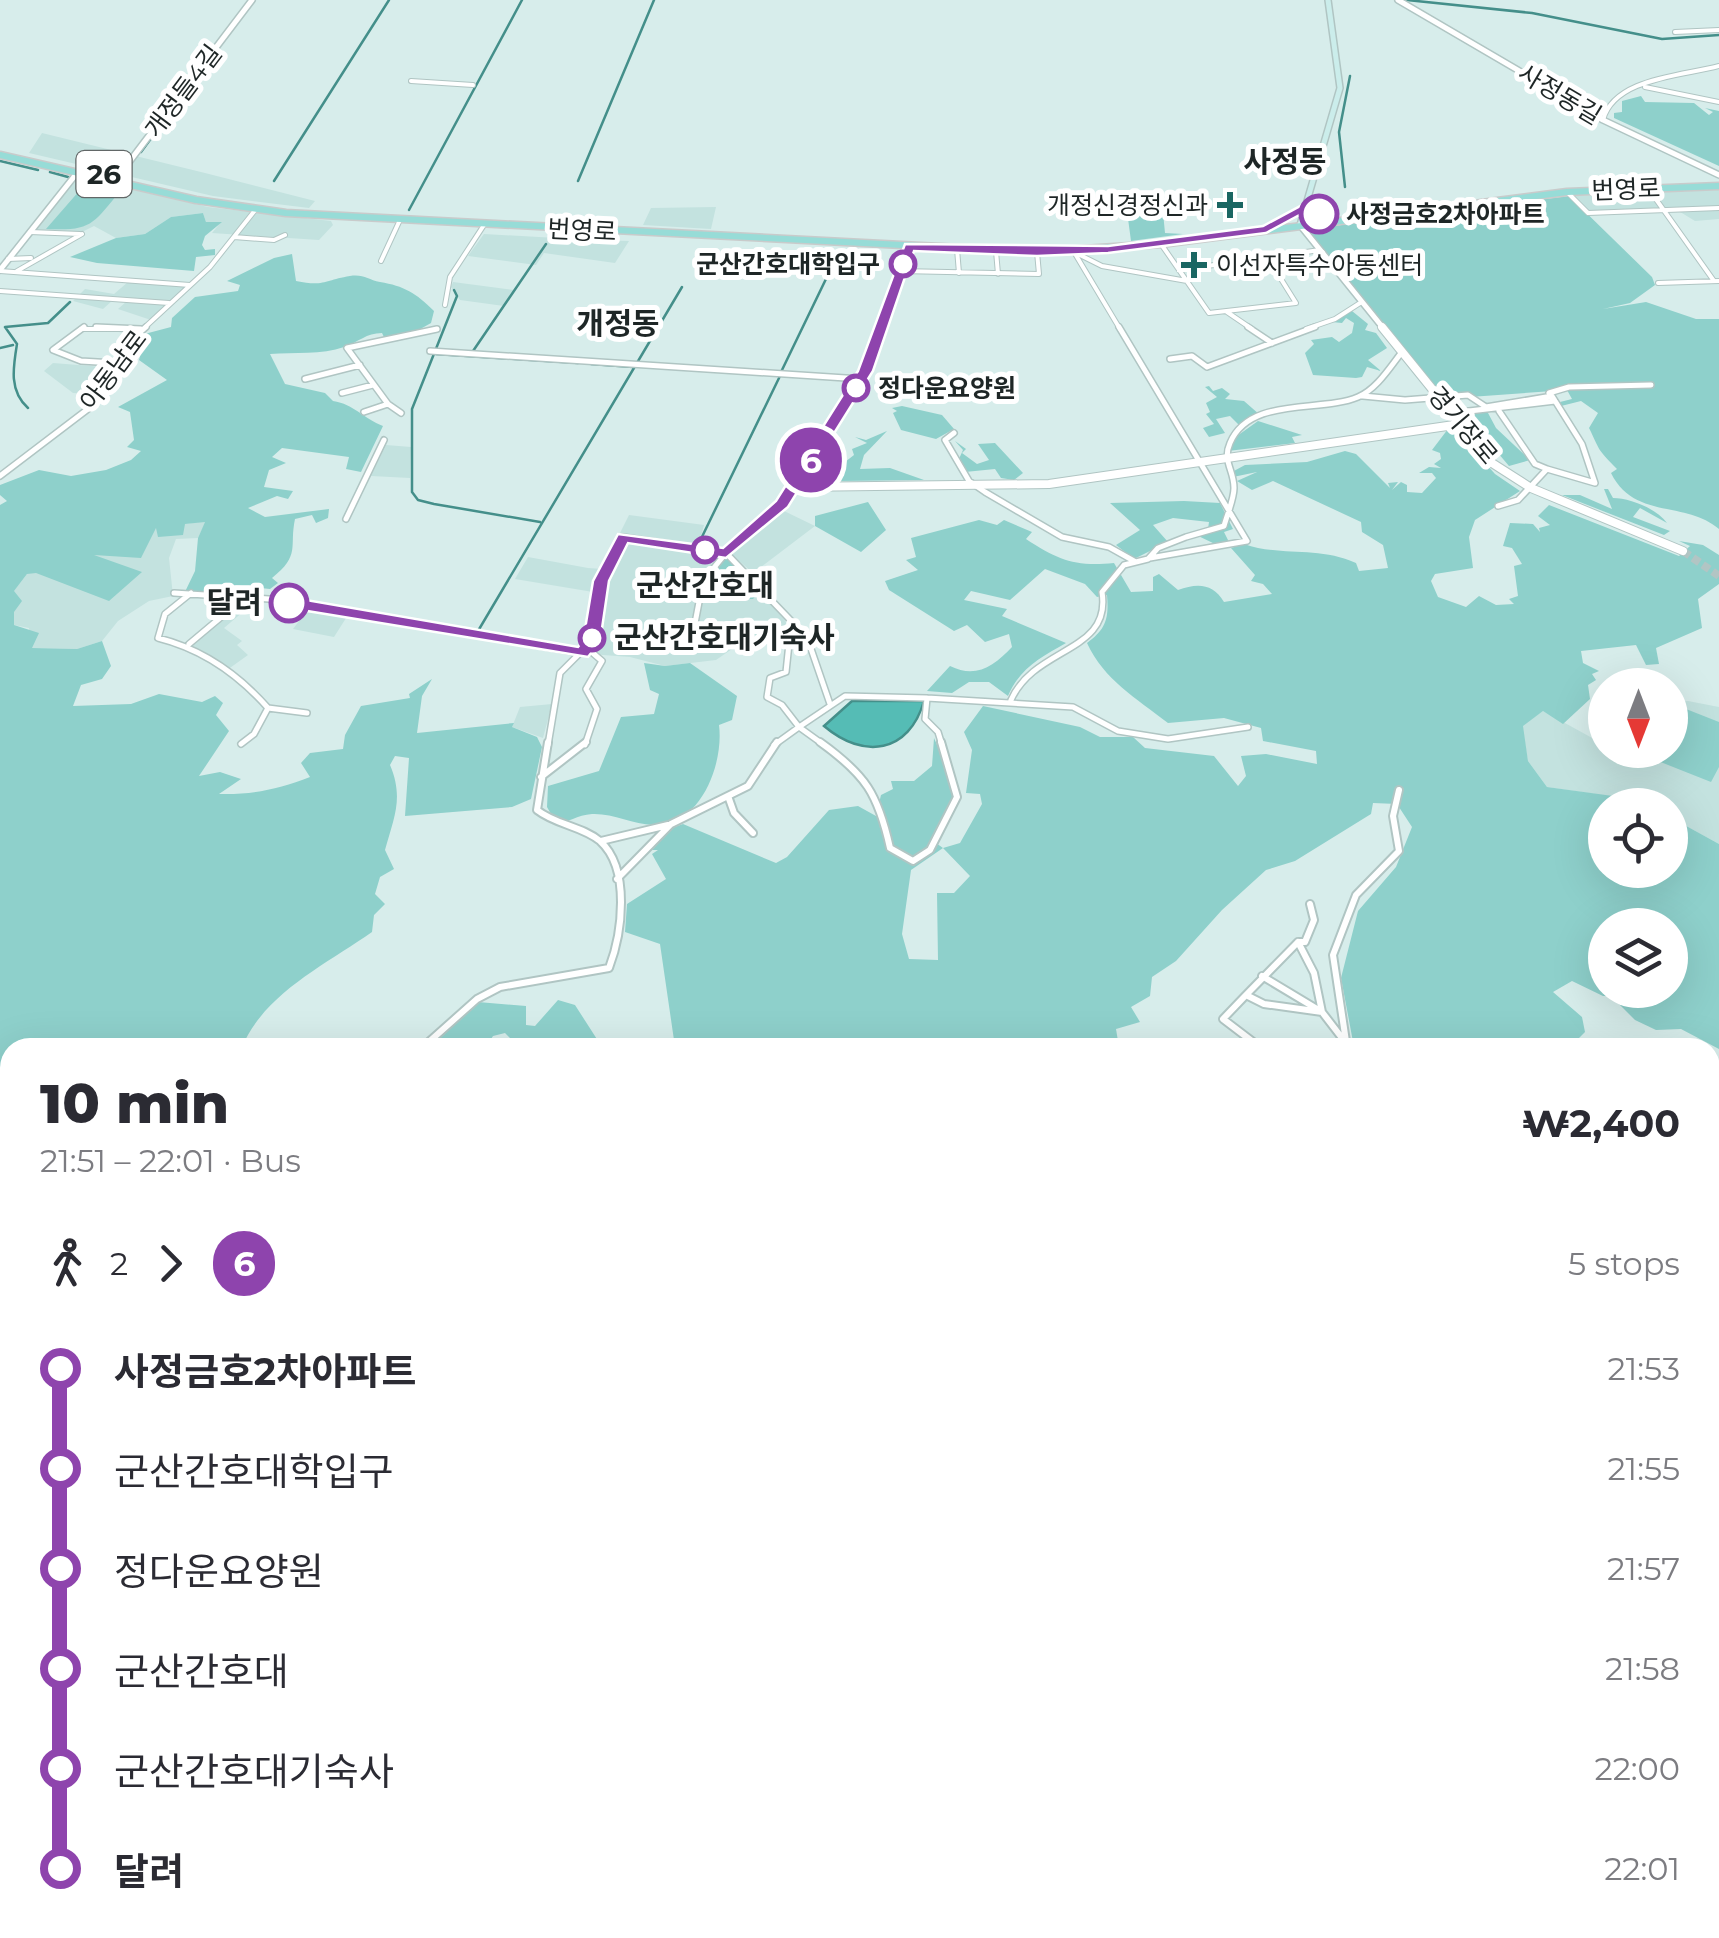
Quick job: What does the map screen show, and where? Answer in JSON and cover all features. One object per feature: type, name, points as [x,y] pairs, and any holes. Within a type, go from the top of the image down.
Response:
[{"type":"main road","points":[[1300,224],[1340,88],[1328,0]]},
{"type":"main road","name":"번영로","points":[[0,152],[116,179]]},
{"type":"main road","name":"번영로","points":[[0,152],[256,209],[399,222],[1037,252],[1161,244],[1566,192],[1719,186]]},
{"type":"main road","points":[[1306,207],[1317,214],[1350,218]]},
{"type":"main road","points":[[1266,229],[1306,207]]},
{"type":"street","name":"개정들4길","points":[[116,179],[252,0]]},
{"type":"street","name":"사정동길","points":[[1398,0],[1603,120],[1719,175]]},
{"type":"street","points":[[1675,32],[1719,30]]},
{"type":"street","points":[[1603,120],[1612,97],[1719,66]]},
{"type":"street","points":[[411,81],[474,85]]},
{"type":"street","points":[[1644,87],[1719,102]]},
{"type":"street","points":[[0,271],[77,173]]},
{"type":"street","points":[[1648,188],[1716,281]]},
{"type":"street","points":[[1566,192],[1588,213],[1719,208]]},
{"type":"street","name":"아동남로","points":[[0,476],[88,408],[114,363],[142,329],[191,285],[256,209]]},
{"type":"street","points":[[381,260],[399,222]]},
{"type":"street","name":"경기장로","points":[[1300,224],[1492,463],[1531,488],[1683,551]]},
{"type":"street","points":[[445,305],[450,277],[484,225]]},
{"type":"street","points":[[16,272],[31,258],[82,234],[30,232]]},
{"type":"street","points":[[234,237],[274,240],[284,235]]},
{"type":"street","points":[[21,243],[31,258]]},
{"type":"street","points":[[1161,244],[1206,312],[1296,302],[1281,279]]},
{"type":"street","points":[[692,639],[696,593],[706,572],[771,516],[794,488],[861,379],[909,246]]},
{"type":"street","points":[[957,249],[959,273]]},
{"type":"street","points":[[1179,270],[1320,250]]},
{"type":"street","points":[[996,251],[998,274]]},
{"type":"street","points":[[900,270],[1039,274],[1037,252]]},
{"type":"street","points":[[1074,252],[1102,266],[1187,281]]},
{"type":"street","points":[[1012,700],[1019,680],[1040,660],[1098,632],[1106,615],[1102,592],[1120,568],[1148,558],[1247,541],[1074,252]]},
{"type":"street","points":[[8,259],[31,258]]},
{"type":"street","points":[[0,271],[191,285]]},
{"type":"street","points":[[77,296],[92,278]]},
{"type":"street","points":[[1658,284],[1716,281]]},
{"type":"street","points":[[0,292],[170,304]]},
{"type":"street","points":[[1170,359],[1192,356],[1207,366],[1242,360],[1272,342],[1331,322],[1360,303]]},
{"type":"street","points":[[1226,311],[1272,342]]},
{"type":"street","points":[[114,363],[81,361],[53,350],[84,326],[142,329]]},
{"type":"street","points":[[401,413],[388,404],[347,348],[437,330]]},
{"type":"street","points":[[434,352],[861,379]]},
{"type":"street","points":[[1362,396],[1402,352]]},
{"type":"street","points":[[304,379],[360,365]]},
{"type":"street","points":[[342,394],[373,385]]},
{"type":"street","points":[[1498,410],[1534,464],[1586,483],[1596,480],[1582,444],[1549,392],[1569,386],[1651,385]]},
{"type":"street","points":[[1148,558],[1158,548],[1186,536],[1219,531],[1234,488],[1226,448],[1239,432],[1267,414],[1362,396],[1442,399],[1468,395],[1486,407],[1554,399]]},
{"type":"street","points":[[1452,413],[1498,410],[1554,399]]},
{"type":"street","points":[[364,412],[388,404]]},
{"type":"street","points":[[794,488],[1049,484],[1461,424]]},
{"type":"street","points":[[954,433],[945,440],[970,483],[994,492],[1040,528],[1071,541],[1107,543],[1135,562]]},
{"type":"street","points":[[346,519],[384,440]]},
{"type":"street","points":[[1498,506],[1518,500],[1548,469]]},
{"type":"street","points":[[830,704],[809,644],[798,628],[726,553],[623,537],[601,581],[585,650],[560,673],[540,777],[538,810],[554,825],[601,841],[671,824],[748,786],[772,746],[845,696],[1012,700],[1073,707],[1118,731],[1168,738],[1248,727]]},
{"type":"street","points":[[174,593],[245,596],[585,650],[602,662],[586,690],[597,709],[585,745],[540,777]]},
{"type":"street","points":[[191,593],[165,614],[158,638],[188,644],[244,683],[268,708],[307,713]]},
{"type":"street","points":[[188,644],[245,596]]},
{"type":"street","points":[[761,635],[790,634],[798,628]]},
{"type":"street","points":[[790,634],[786,672],[770,678],[766,692],[799,727],[846,760],[866,780],[880,802],[890,848],[913,861],[930,850],[957,798],[938,732],[925,720],[927,697]]},
{"type":"street","points":[[241,744],[254,734],[268,708]]},
{"type":"street","points":[[1342,1038],[1333,955],[1356,895],[1399,851],[1393,816],[1399,790]]},
{"type":"street","points":[[728,796],[734,813],[753,832]]},
{"type":"street","points":[[616,880],[671,824]]},
{"type":"street","points":[[433,1038],[477,999],[500,987],[610,968],[622,914],[616,880],[601,841]]},
{"type":"street","points":[[1248,1038],[1223,1019],[1298,942],[1305,942],[1314,920],[1310,904]]},
{"type":"street","points":[[1298,942],[1314,973],[1322,1012]]},
{"type":"street","points":[[1262,976],[1322,1012],[1341,1038]]},
{"type":"street","points":[[1246,995],[1264,1004],[1322,1012]]},
{"type":"shaded area","points":[[1641,96],[1645,102],[1694,103],[1709,115],[1713,112],[1705,108],[1719,111],[1719,166],[1614,118],[1614,113],[1622,112],[1622,101]]},
{"type":"shaded area","points":[[42,133],[315,201],[309,208],[213,196],[29,153]]},
{"type":"shaded area","points":[[79,177],[208,207],[331,221],[333,225],[319,240],[212,233],[221,222],[206,222],[203,213],[171,217],[145,234],[116,238],[94,226],[80,233],[35,230]]},
{"type":"shaded area","points":[[87,182],[121,190],[90,223],[73,229],[46,229]]},
{"type":"shaded area","points":[[1719,190],[1719,219],[1695,221],[1677,210],[1590,215],[1572,196]]},
{"type":"shaded area","points":[[1195,196],[1195,200],[1162,202],[1165,233],[1183,234],[1131,241],[1127,211],[1160,212],[1160,201],[1134,201],[1134,207],[1124,206],[1123,201],[1063,205],[1063,200]]},
{"type":"shaded area","points":[[1569,196],[1652,277],[1655,285],[1630,303],[1603,309],[1646,302],[1696,319],[1719,319],[1719,529],[1706,520],[1646,504],[1621,488],[1611,473],[1617,469],[1599,449],[1589,428],[1598,413],[1581,401],[1561,406],[1560,402],[1572,399],[1567,390],[1442,399],[1307,234],[1318,228]]},
{"type":"shaded area","points":[[716,207],[711,229],[643,225],[651,208]]},
{"type":"shaded area","points":[[203,213],[206,222],[222,222],[205,236],[202,245],[205,250],[215,249],[215,255],[196,257],[194,271],[70,257],[116,238],[145,234],[171,217]]},
{"type":"shaded area","points":[[484,234],[629,241],[615,263],[544,253],[536,265],[468,256]]},
{"type":"shaded area","points":[[292,254],[296,281],[319,283],[362,276],[409,291],[434,311],[431,323],[415,332],[385,339],[382,333],[376,333],[327,351],[270,354],[285,384],[325,393],[383,426],[361,472],[346,469],[349,457],[282,448],[272,457],[286,463],[269,470],[264,487],[293,491],[288,499],[277,496],[248,508],[265,517],[329,509],[328,518],[316,523],[312,515],[295,519],[290,557],[272,578],[278,583],[270,589],[224,584],[212,595],[183,596],[195,571],[198,538],[205,522],[185,524],[183,535],[158,537],[156,528],[141,558],[94,555],[142,572],[109,601],[36,573],[27,574],[14,591],[22,601],[14,612],[14,625],[39,633],[32,648],[77,649],[102,641],[111,666],[102,679],[81,685],[73,706],[131,704],[159,694],[202,702],[215,696],[223,703],[216,715],[229,731],[199,776],[220,772],[241,779],[219,794],[265,790],[310,777],[301,763],[310,753],[343,749],[345,735],[361,706],[410,698],[409,694],[432,679],[422,696],[417,733],[514,723],[512,727],[537,737],[542,747],[531,799],[512,807],[405,816],[409,758],[395,756],[390,765],[396,808],[385,850],[394,869],[380,877],[375,894],[385,904],[374,915],[372,932],[281,996],[247,1038],[0,1038],[0,505],[7,501],[0,495],[0,485],[39,470],[71,476],[106,470],[131,460],[141,451],[127,447],[134,440],[130,412],[118,407],[167,380],[139,360],[141,353],[124,352],[137,336],[171,327],[172,318],[195,297],[238,291],[240,285],[227,281],[274,258]]},
{"type":"shaded area","points":[[128,282],[189,285],[151,320],[118,309],[127,301],[113,300],[103,309],[73,301],[85,289],[114,294]]},
{"type":"shaded area","points":[[453,282],[514,290],[504,306],[460,300],[451,287]]},
{"type":"shaded area","points":[[1352,311],[1368,324],[1365,330],[1376,333],[1387,348],[1368,360],[1381,371],[1367,367],[1362,377],[1356,378],[1313,375],[1305,353],[1314,344],[1311,340],[1332,337],[1339,342],[1352,333],[1354,323],[1346,318],[1342,323],[1332,322]]},
{"type":"shaded area","points":[[53,363],[103,367],[101,372],[106,372],[93,394],[73,393],[44,371]]},
{"type":"shaded area","points":[[1205,387],[1213,391],[1222,388],[1230,394],[1225,399],[1244,401],[1260,415],[1241,427],[1230,416],[1216,419],[1225,433],[1209,437],[1203,428],[1214,424],[1206,414],[1210,412],[1206,403],[1217,397]]},
{"type":"shaded area","points":[[902,406],[942,415],[954,429],[936,439],[901,430],[893,413],[897,411],[892,408]]},
{"type":"shaded area","points":[[1464,413],[1488,413],[1496,428],[1530,460],[1509,466]]},
{"type":"shaded area","points":[[1258,421],[1302,435],[1292,437],[1295,443],[1228,451],[1237,436]]},
{"type":"shaded area","points":[[1451,425],[1495,474],[1520,491],[1475,520],[1469,537],[1473,568],[1435,574],[1431,581],[1438,597],[1466,607],[1479,596],[1496,605],[1514,604],[1509,599],[1518,596],[1514,566],[1522,564],[1512,548],[1503,546],[1510,523],[1533,524],[1540,532],[1539,528],[1550,525],[1538,516],[1549,505],[1679,556],[1690,546],[1679,541],[1703,545],[1719,555],[1719,584],[1698,599],[1702,628],[1656,648],[1659,664],[1646,665],[1636,645],[1581,651],[1583,663],[1593,668],[1588,668],[1588,701],[1563,724],[1543,711],[1523,726],[1528,761],[1547,787],[1588,793],[1588,888],[1688,888],[1688,827],[1719,844],[1719,1038],[1698,1038],[1681,1029],[1656,1030],[1635,1020],[1623,1008],[1688,1008],[1688,908],[1588,908],[1588,989],[1572,981],[1553,992],[1582,1017],[1585,1032],[1579,1038],[1352,1038],[1341,978],[1358,911],[1396,867],[1412,827],[1397,804],[1373,803],[1371,814],[1295,861],[1266,870],[1222,910],[1176,961],[1152,977],[1150,996],[1131,1007],[1140,1022],[1116,1029],[1118,1038],[674,1038],[660,944],[625,932],[627,904],[666,879],[652,854],[658,850],[652,850],[672,828],[683,824],[776,863],[787,857],[829,810],[858,806],[876,816],[881,795],[893,789],[891,781],[914,781],[932,766],[934,738],[957,790],[936,843],[943,848],[960,843],[982,804],[980,794],[966,793],[972,750],[964,732],[983,706],[1080,727],[1100,737],[1133,737],[1145,748],[1214,756],[1238,786],[1246,776],[1241,756],[1266,754],[1317,764],[1316,751],[1263,741],[1261,728],[1224,718],[1168,723],[1112,678],[1087,643],[1105,623],[1107,595],[1097,597],[1085,584],[1045,569],[1010,600],[971,591],[964,600],[1007,609],[1002,616],[1066,643],[1025,671],[1008,696],[989,682],[969,682],[952,693],[927,691],[950,666],[968,671],[984,669],[1012,647],[1009,634],[985,642],[967,625],[954,631],[889,590],[885,581],[918,570],[906,560],[916,557],[911,538],[979,520],[997,525],[1004,520],[1032,532],[1026,539],[1058,557],[1077,563],[1114,563],[1131,592],[1153,591],[1153,577],[1159,574],[1178,590],[1204,586],[1224,602],[1272,594],[1263,584],[1251,581],[1255,575],[1231,548],[1244,544],[1342,558],[1356,563],[1359,571],[1388,568],[1383,545],[1362,532],[1361,522],[1273,481],[1252,490],[1237,481],[1257,472],[1233,477],[1232,472],[1245,465],[1307,462],[1345,451],[1356,454],[1390,488],[1388,483],[1398,482],[1392,490],[1401,482],[1407,485],[1407,492],[1422,493],[1436,478],[1432,473],[1419,473],[1429,467],[1441,468],[1434,464],[1441,459],[1440,453],[1432,450]],"holes":[[[943,848],[970,876],[954,893],[937,893],[938,960],[909,959],[902,934],[911,870]]]},
{"type":"shaded area","points":[[887,431],[864,455],[860,469],[890,468],[924,480],[838,481],[842,473],[836,469],[854,455],[852,449],[867,443],[855,437],[866,440]]},
{"type":"shaded area","points":[[955,441],[966,449],[962,453],[977,464],[989,460],[978,444],[995,443],[1023,473],[1014,480],[1001,478],[995,469],[965,472],[958,461],[963,450]]},
{"type":"shaded area","points":[[386,445],[411,447],[410,478],[371,476]]},
{"type":"shaded area","points":[[1604,489],[1613,498],[1649,508],[1667,523],[1640,508],[1633,517],[1670,531],[1664,535],[1562,495],[1580,495],[1612,509]]},
{"type":"shaded area","points":[[868,502],[886,530],[861,552],[815,526],[815,516]]},
{"type":"shaded area","points":[[1110,503],[1220,503],[1233,529],[1224,532],[1229,542],[1215,544],[1192,533],[1208,529],[1209,522],[1173,518],[1153,525],[1168,542],[1134,559],[1116,545],[1140,530]]},
{"type":"shaded area","points":[[782,510],[815,526],[753,573],[730,553]]},
{"type":"shaded area","points":[[629,515],[704,525],[697,551],[715,555],[697,599],[764,596],[792,629],[751,636],[716,660],[665,666],[630,657],[590,654],[605,581],[624,542],[620,533]]},
{"type":"shaded area","points":[[206,521],[198,538],[176,539],[169,558],[173,596],[149,601],[118,621],[102,641],[77,649],[31,648],[29,628],[14,625],[13,592],[27,574],[156,528]]},
{"type":"shaded area","points":[[528,557],[602,569],[593,592],[515,579]]},
{"type":"shaded area","points":[[727,557],[760,591],[753,599],[700,599],[712,571]]},
{"type":"shaded area","points":[[245,598],[257,600],[224,628],[242,641],[237,645],[248,655],[227,670],[189,646]]},
{"type":"shaded area","points":[[309,608],[348,615],[334,637],[293,629]]},
{"type":"shaded area","points":[[644,663],[690,663],[737,696],[732,720],[719,725],[718,757],[706,790],[684,816],[670,823],[653,825],[592,814],[556,823],[547,807],[548,786],[599,771],[621,717],[654,714],[659,694],[650,690]]},
{"type":"shaded area","points":[[852,701],[924,701],[908,732],[883,746],[869,747],[839,737],[824,726]]},
{"type":"shaded area","points":[[1688,701],[1719,707],[1719,844],[1688,827],[1688,788],[1588,788],[1588,793],[1547,787],[1528,761],[1522,726],[1543,711],[1588,736],[1588,768],[1688,768]]},
{"type":"shaded area","points":[[552,704],[543,738],[512,727],[520,707]]},
{"type":"shaded area","points":[[1688,710],[1719,722],[1719,767],[1711,782],[1676,768],[1688,768]]},
{"type":"shaded area","points":[[558,1000],[575,1005],[596,1038],[510,1038],[505,1033],[492,1038],[440,1038],[478,1002],[526,1006],[526,1025],[535,1026]]},
{"type":"waterway","points":[[274,181],[389,0]]},
{"type":"waterway","points":[[409,210],[522,0]]},
{"type":"waterway","points":[[578,181],[654,0]]},
{"type":"waterway","points":[[1407,0],[1532,13],[1662,39],[1719,35]]},
{"type":"waterway","points":[[1345,187],[1339,132],[1350,76]]},
{"type":"waterway","points":[[165,118],[186,92]]},
{"type":"waterway","points":[[141,152],[155,133]]},
{"type":"waterway","points":[[0,161],[38,170]]},
{"type":"waterway","points":[[50,172],[68,177]]},
{"type":"waterway","points":[[471,354],[546,244]]},
{"type":"waterway","points":[[782,370],[839,252]]},
{"type":"waterway","points":[[478,631],[682,287]]},
{"type":"waterway","points":[[454,290],[457,296],[412,409],[412,492],[418,500],[434,504],[540,522]]},
{"type":"waterway","points":[[28,408],[15,387],[17,344],[5,327],[48,323],[70,302]]},
{"type":"waterway","points":[[0,348],[13,345]]},
{"type":"waterway","points":[[436,354],[578,363]]},
{"type":"waterway","points":[[591,364],[633,367]]},
{"type":"waterway","points":[[716,547],[699,543],[780,376]]},
{"type":"tunnel","points":[[1683,551],[1719,576]]},
{"type":"bus line","name":"6","points":[[289,603],[582,653],[591,642],[601,581],[623,537],[726,553],[782,504],[866,371],[909,246],[1037,252],[1108,250],[1266,229],[1306,207],[1319,214]]},
{"type":"place","name":"개정신경정신과","points":[[1230,205]]},
{"type":"place","name":"사정금호2차아파트","points":[[1319,214]]},
{"type":"place","name":"군산간호대학입구","points":[[903,264]]},
{"type":"place","name":"이선자특수아동센터","points":[[1194,265]]},
{"type":"place","name":"정다운요양원","points":[[856,388]]},
{"type":"place","name":"군산간호대","points":[[705,550]]},
{"type":"place","name":"달려","points":[[289,603]]},
{"type":"place","name":"군산간호대기숙사","points":[[592,638]]},
{"type":"district","name":"사정동","points":[[1285,162]]},
{"type":"district","name":"개정동","points":[[618,324]]}]
